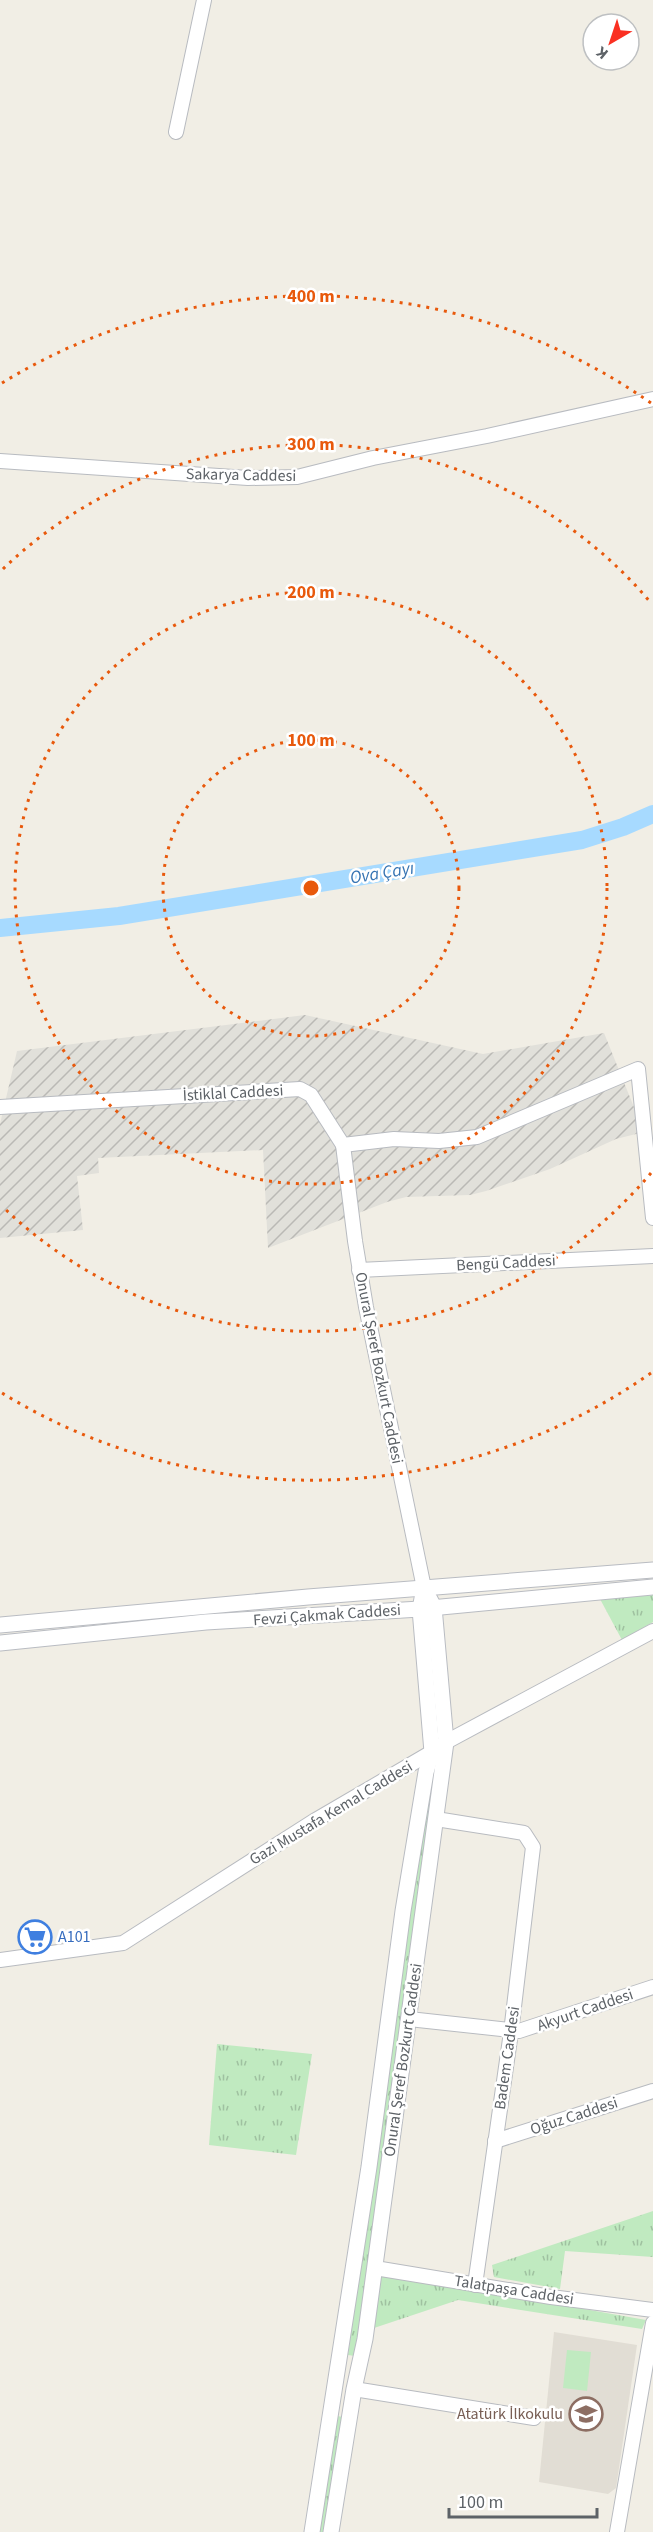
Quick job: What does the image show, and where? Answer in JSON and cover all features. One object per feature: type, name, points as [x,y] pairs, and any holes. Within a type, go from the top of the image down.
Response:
[{"type":"main road","name":"Fevzi Çakmak Caddesi","points":[[0,1625],[653,1570]]},
{"type":"main road","name":"Fevzi Çakmak Caddesi","points":[[0,1643],[206,1622],[427,1608],[653,1587]]},
{"type":"main road","name":"Onural Şeref Bozkurt Caddesi","points":[[331,2532],[354,2389],[365,2339],[446,1742],[424,1588]]},
{"type":"main road","name":"Onural Şeref Bozkurt Caddesi","points":[[312,2532],[369,2168],[403,1911],[426,1772],[432,1752],[427,1608]]},
{"type":"street","points":[[176,132],[204,0]]},
{"type":"street","name":"Sakarya Caddesi","points":[[0,461],[248,478],[297,477],[373,458],[487,436],[653,399]]},
{"type":"street","points":[[343,1145],[394,1139],[439,1141],[477,1137],[638,1069],[653,1218]]},
{"type":"street","name":"İstiklal Caddesi","points":[[0,1107],[300,1089],[311,1095],[343,1145]]},
{"type":"street","name":"Onural Şeref Bozkurt Caddesi","points":[[343,1145],[359,1270],[424,1588]]},
{"type":"street","name":"Bengü Caddesi","points":[[359,1270],[653,1256]]},
{"type":"street","name":"Gazi Mustafa Kemal Caddesi","points":[[0,1960],[123,1943],[314,1821],[446,1742],[653,1631]]},
{"type":"street","name":"Badem Caddesi","points":[[436,1819],[524,1833],[530,1841],[534,1855],[475,2285]]},
{"type":"street","name":"Akyurt Caddesi","points":[[409,2019],[511,2032],[529,2029],[653,1987]]},
{"type":"street","name":"Oğuz Caddesi","points":[[495,2142],[653,2091]]},
{"type":"street","name":"Talatpaşa Caddesi","points":[[375,2268],[475,2285],[653,2310]]},
{"type":"street","points":[[617,2532],[653,2323]]},
{"type":"street","points":[[354,2389],[534,2418]]},
{"type":"shaded area","points":[[305,1015],[483,1054],[604,1033],[644,1132],[616,1139],[550,1169],[486,1191],[470,1195],[406,1197],[387,1202],[268,1248],[263,1150],[98,1158],[99,1173],[77,1176],[83,1230],[0,1238],[0,1124],[17,1051]]},
{"type":"shaded area","name":"Atatürk İlkokulu","points":[[554,2332],[637,2345],[616,2488],[608,2494],[539,2482]]},
{"type":"green space","points":[[653,1595],[653,1622],[622,1640],[600,1599]]},
{"type":"green space","points":[[428,1781],[434,1782],[355,2356],[348,2355]]},
{"type":"green space","points":[[217,2044],[312,2054],[296,2155],[209,2145]]},
{"type":"green space","points":[[653,2211],[653,2257],[565,2251],[560,2289],[494,2277],[492,2265]]},
{"type":"green space","points":[[377,2275],[443,2284],[646,2320],[642,2329],[458,2300],[371,2329]]},
{"type":"green space","points":[[567,2350],[591,2352],[587,2391],[563,2388]]},
{"type":"green space","points":[[337,2416],[343,2417],[324,2532],[317,2532]]},
{"type":"waterway","name":"Ova Çayı","points":[[0,928],[119,916],[582,840],[623,827],[653,814]]},
{"type":"place","name":"A101","points":[[35,1937]]},
{"type":"place","name":"Atatürk İlkokulu","points":[[586,2414]]}]
